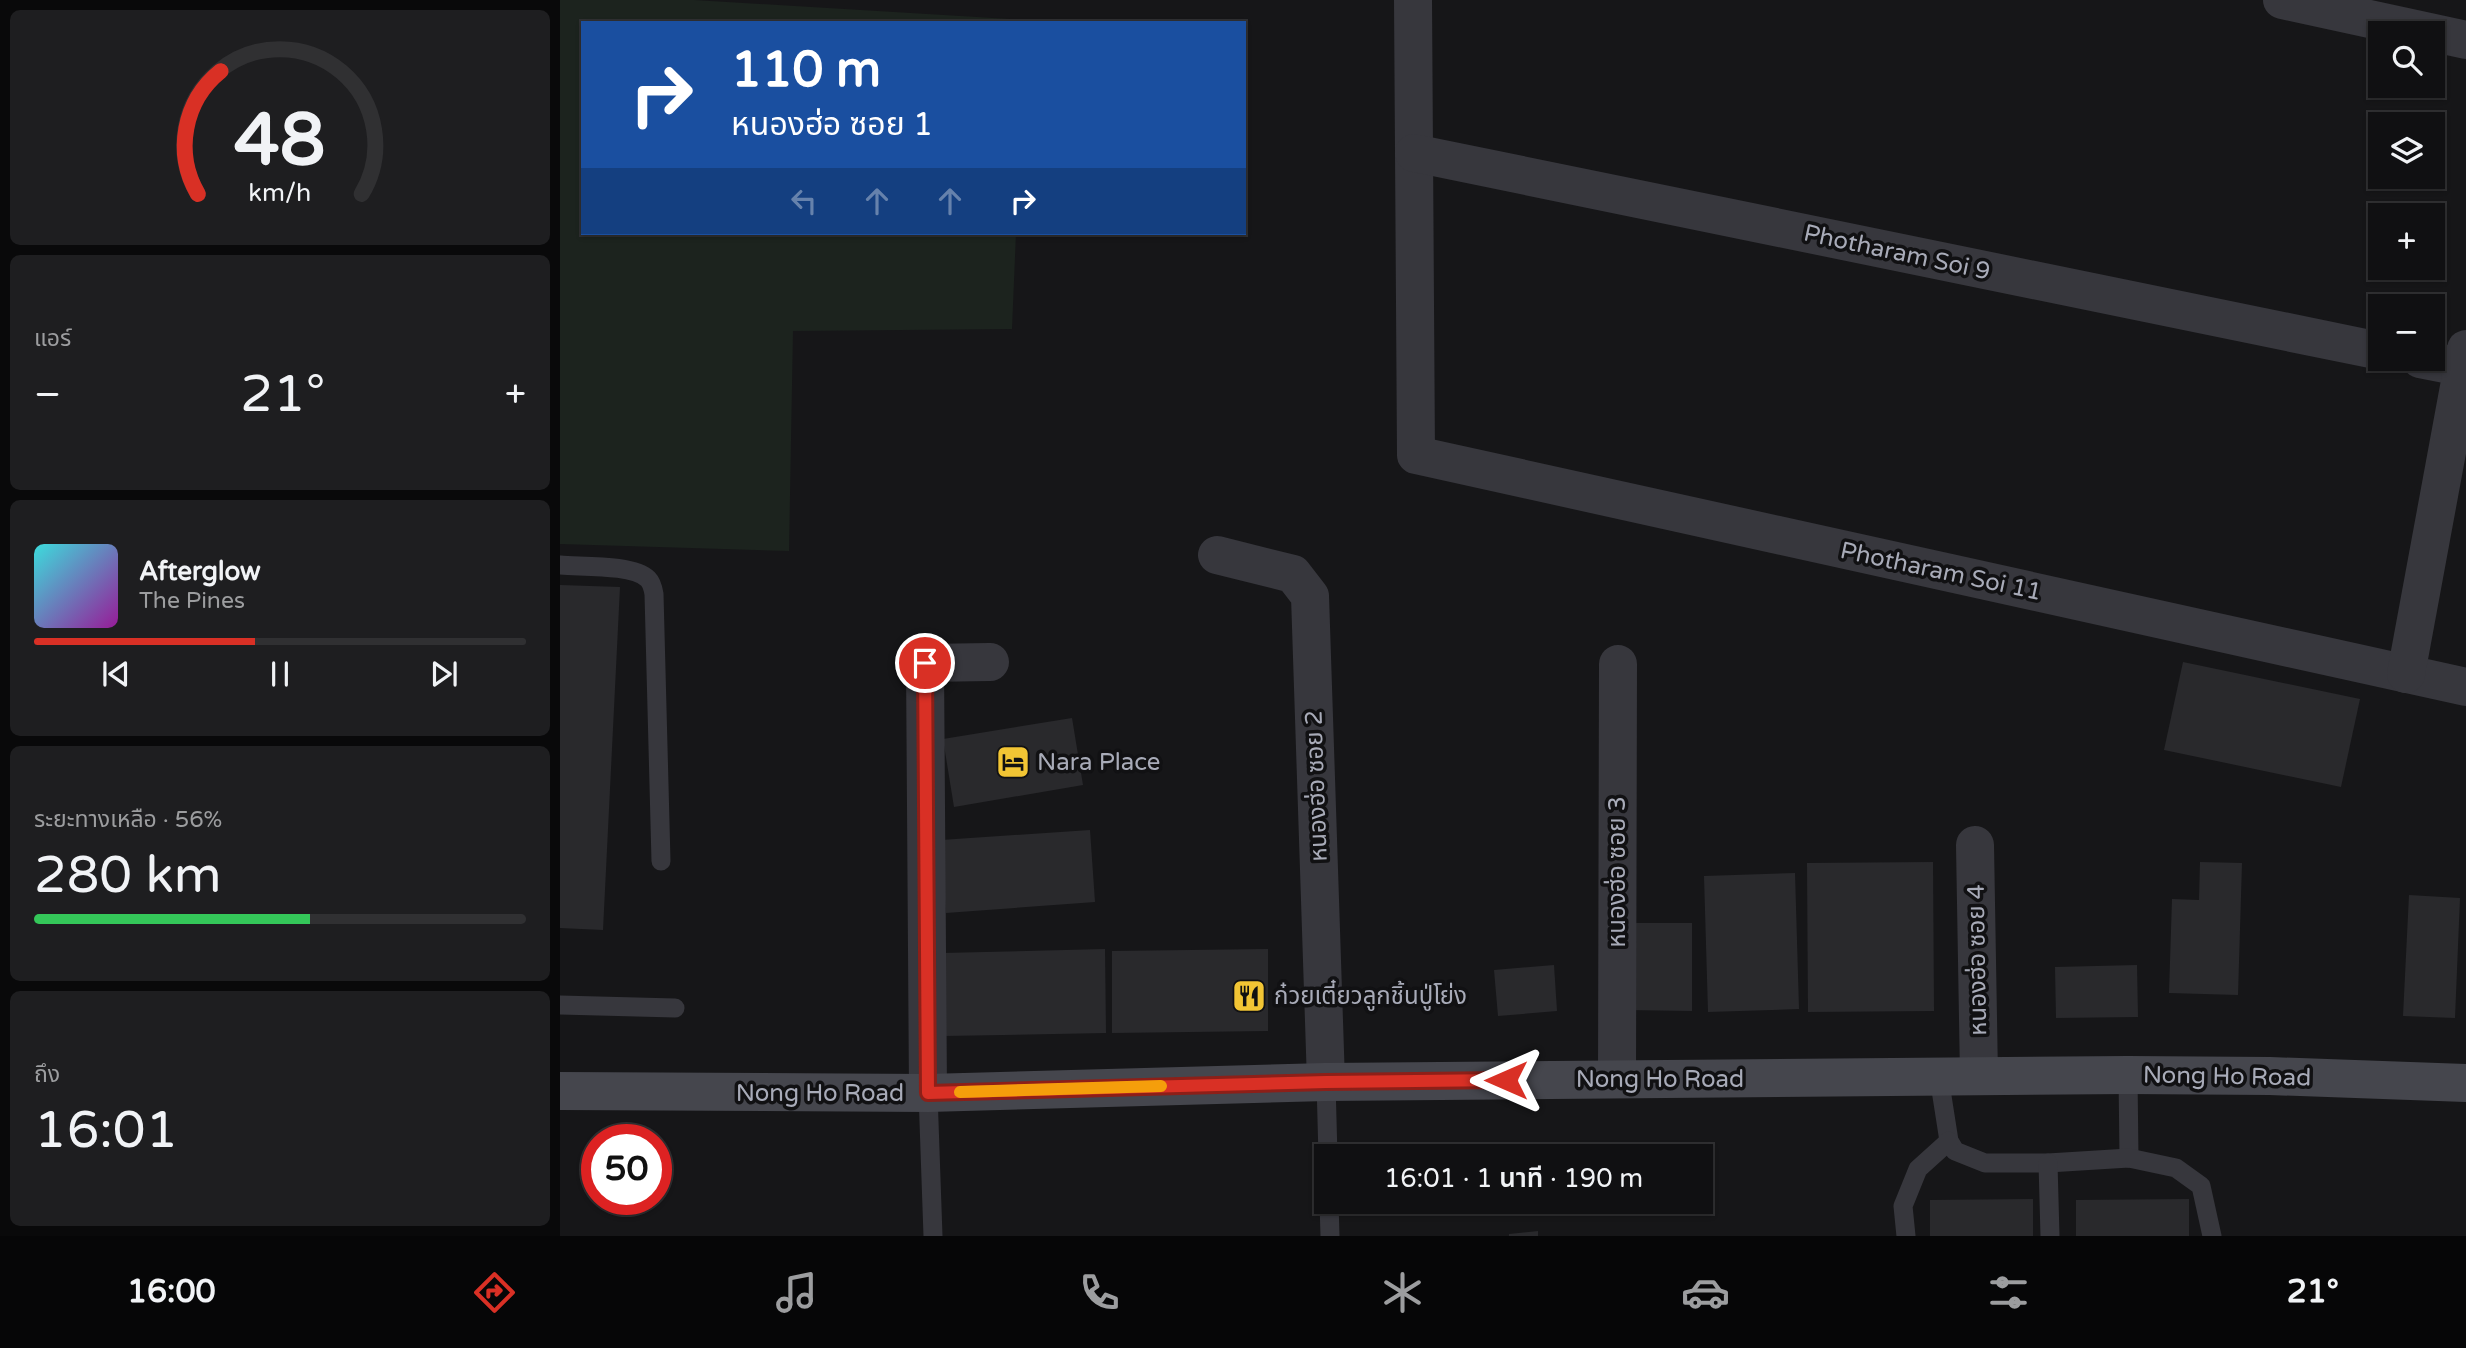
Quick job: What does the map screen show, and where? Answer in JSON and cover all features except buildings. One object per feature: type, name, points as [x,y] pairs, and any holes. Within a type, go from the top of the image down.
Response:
[{"type":"main road","name":"Nong Ho Road","points":[[560,1091],[928,1093],[1326,1082],[2128,1075],[2270,1076],[2466,1083]]},
{"type":"street","points":[[1413,0],[1413,153]]},
{"type":"street","points":[[2282,0],[2466,40]]},
{"type":"street","name":"Photharam Soi 9","points":[[1413,153],[2368,349]]},
{"type":"street","name":"Photharam Soi 11","points":[[1413,153],[1416,455],[2466,687]]},
{"type":"street","points":[[2406,674],[2465,361],[2445,360]]},
{"type":"street","name":"หนองฮ่อ ซอย 2","points":[[1217,555],[1293,574],[1310,596],[1326,1082]]},
{"type":"street","points":[[928,1093],[925,663],[990,662]]},
{"type":"street","name":"หนองฮ่อ ซอย 3","points":[[1617,1079],[1618,664]]},
{"type":"street","name":"หนองฮ่อ ซอย 4","points":[[1975,845],[1979,1076]]},
{"type":"lane","points":[[560,565],[626,569],[651,581],[654,594],[662,862]]},
{"type":"lane","points":[[560,1005],[675,1008]]},
{"type":"lane","points":[[2128,1075],[2129,1158]]},
{"type":"lane","points":[[1939,1077],[1949,1141],[1955,1151],[1985,1163],[2048,1163],[2129,1158],[2176,1168],[2201,1186],[2212,1236]]},
{"type":"lane","points":[[1326,1082],[1328,1144]]},
{"type":"lane","points":[[928,1093],[933,1236]]},
{"type":"lane","points":[[1906,1236],[1903,1206],[1918,1169],[1949,1141]]},
{"type":"lane","points":[[2048,1163],[2050,1236]]},
{"type":"lane","points":[[1329,1214],[1330,1236]]},
{"type":"shaded area","points":[[560,0],[694,0],[1025,20],[581,21],[581,235],[1016,235],[1012,329],[793,331],[789,551],[560,544]]},
{"type":"slow traffic","points":[[960,1092],[1161,1086]]},
{"type":"place","name":"Nara Place","points":[[1013,762]]},
{"type":"place","name":"ก๋วยเตี๋ยวลูกชิ้นปู่โย่ง","points":[[1249,996]]},
{"type":"route","points":[[925,663],[928,1093],[1506,1080]]}]
